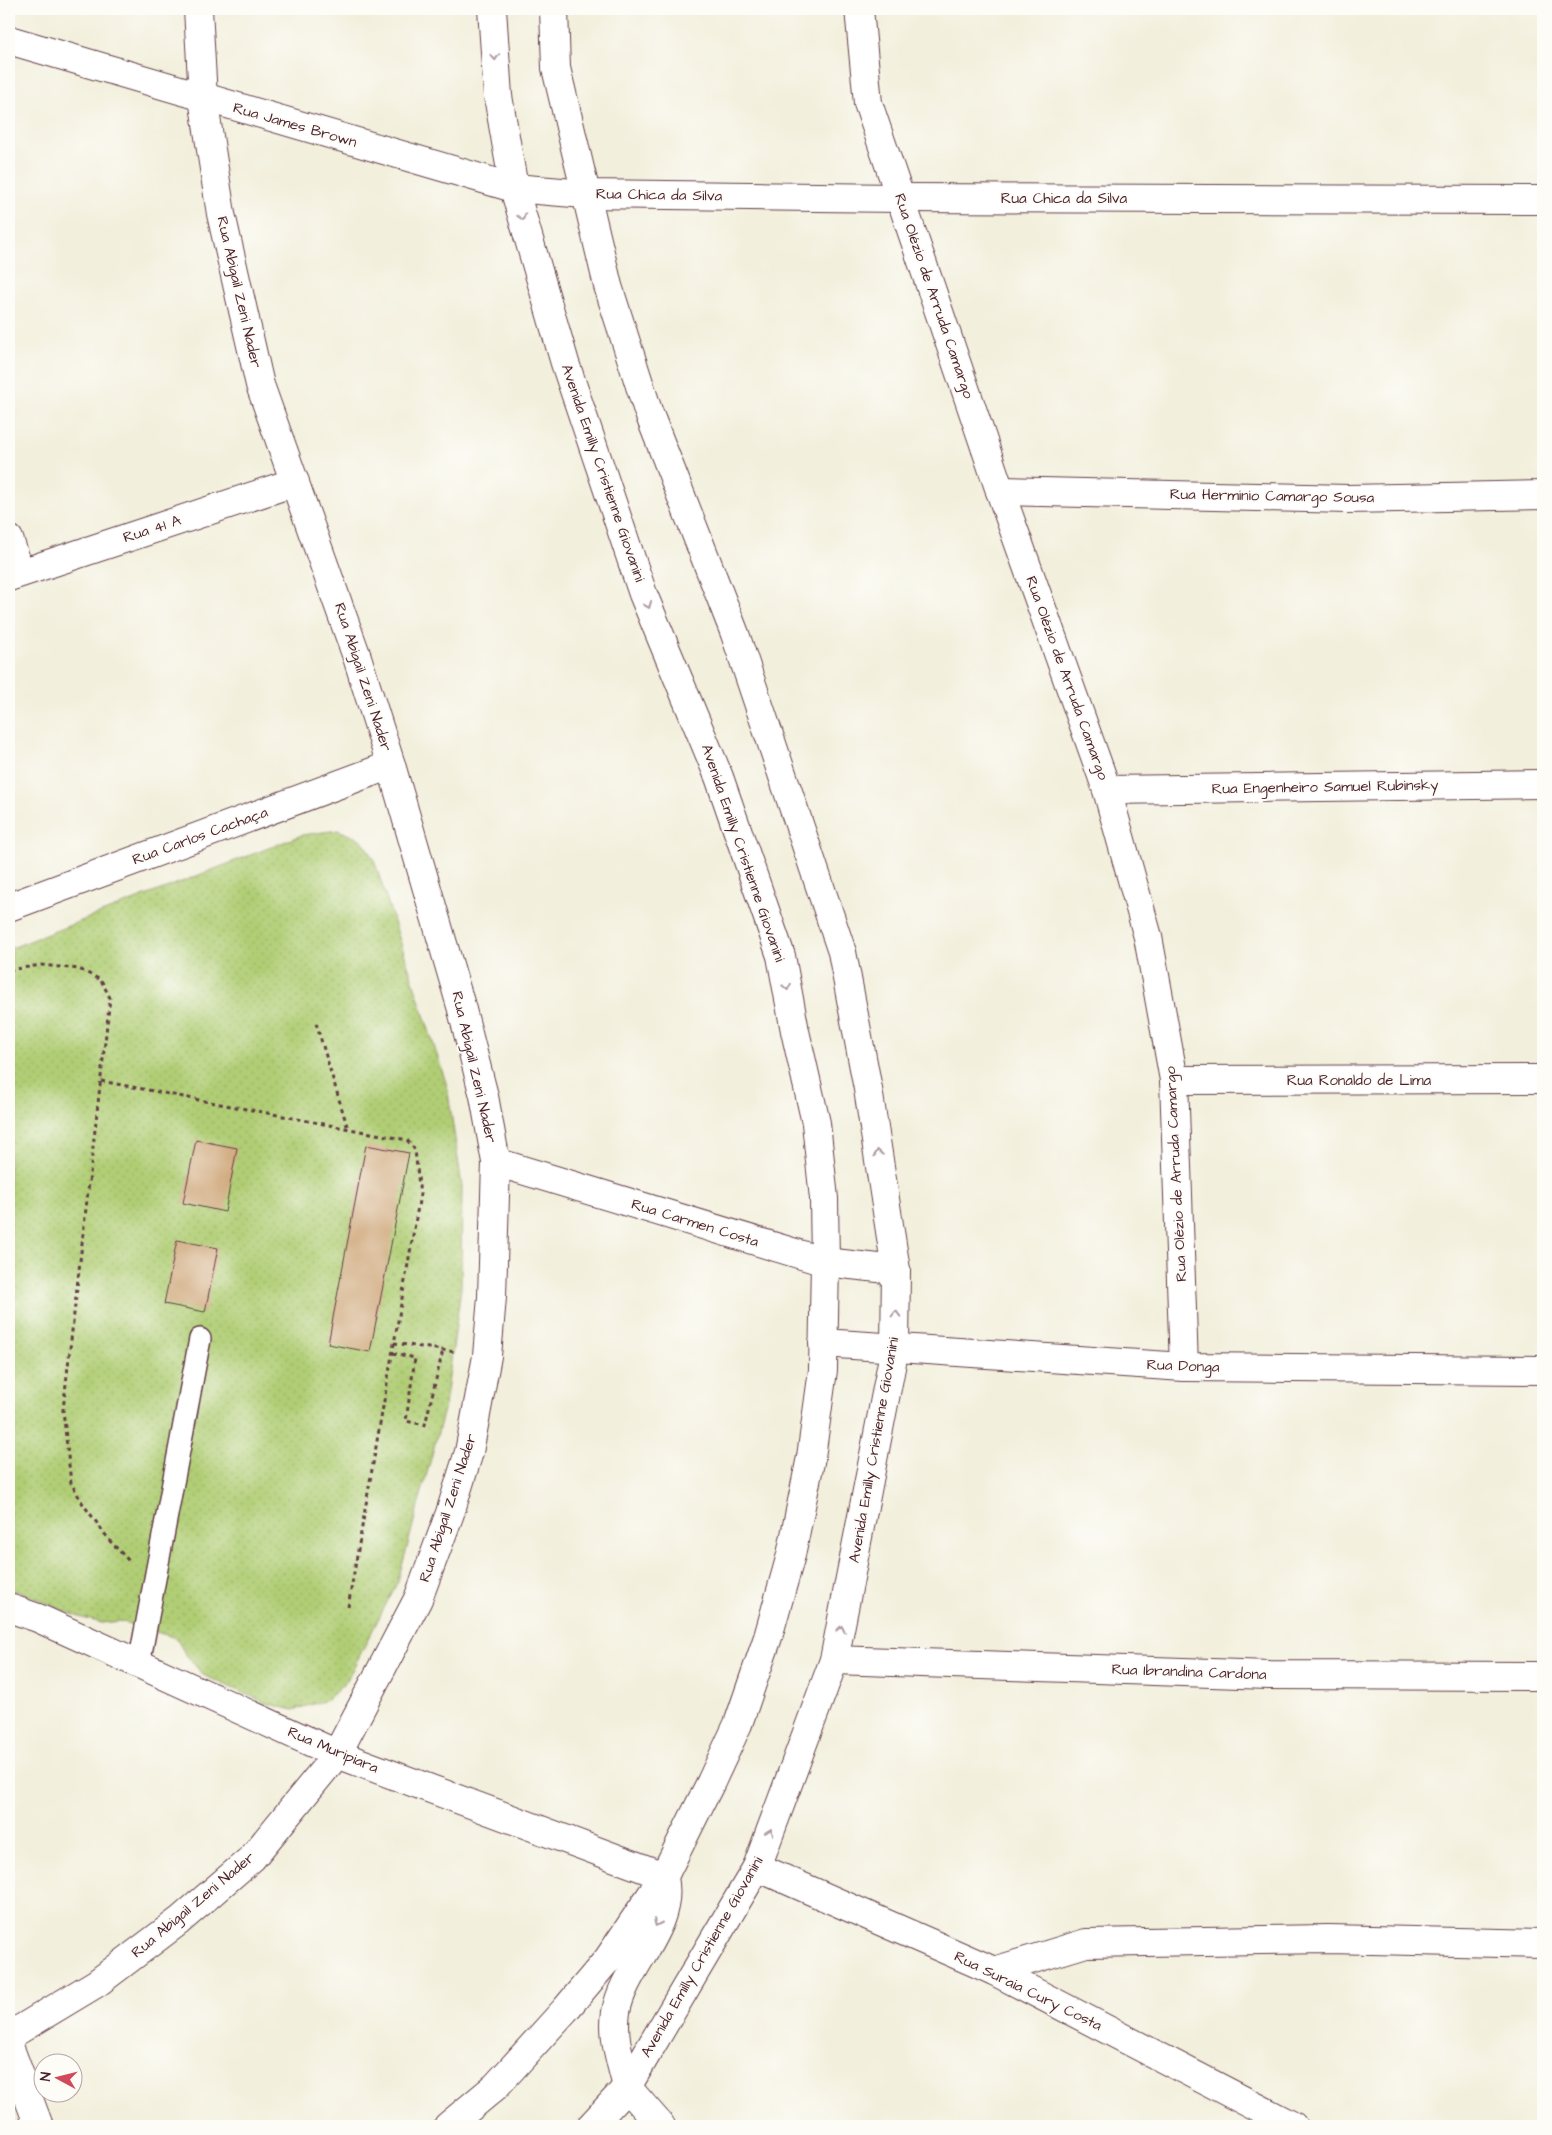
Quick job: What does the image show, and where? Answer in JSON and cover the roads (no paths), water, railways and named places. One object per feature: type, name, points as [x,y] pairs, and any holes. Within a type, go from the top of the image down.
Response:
[{"type":"street","name":"Rua Abigail Zeni Nader","points":[[9,2036],[97,1983],[193,1909],[252,1858],[337,1754],[421,1591],[450,1513],[469,1452],[486,1356],[492,1297],[496,1162],[484,1096],[461,1006],[357,657],[260,385],[221,214],[203,98],[198,9]]},
{"type":"street","name":"Avenida Emilly Cristienne Giovanini","points":[[448,2126],[496,2086],[608,1959],[664,1876],[711,1782],[738,1724],[768,1637],[792,1555],[811,1457],[823,1370],[824,1199],[816,1122],[795,1031],[782,956],[719,777],[643,594],[565,363],[514,188],[498,96],[492,9]]},
{"type":"street","name":"Avenida Emilly Cristienne Giovanini","points":[[554,9],[556,68],[608,286],[648,411],[735,634],[842,952],[868,1090],[896,1270],[895,1347],[834,1660],[757,1867],[627,2086],[591,2126]]},
{"type":"street","name":"Rua Olézio de Arruda Camargo","points":[[859,9],[868,103],[1000,491],[1107,790],[1148,937],[1174,1080],[1184,1367]]},
{"type":"street","name":"Rua James Brown","points":[[9,40],[514,188],[585,194]]},
{"type":"street","name":"Rua Chica da Silva","points":[[585,194],[900,198],[1543,200]]},
{"type":"street","name":"Rua 41 A","points":[[14,575],[295,482]]},
{"type":"street","name":"Rua Herminio Camargo Sousa","points":[[1000,491],[1348,499],[1543,495]]},
{"type":"street","points":[[9,539],[14,575]]},
{"type":"street","name":"Rua Carlos Cachaça","points":[[9,907],[391,766]]},
{"type":"street","name":"Rua Engenheiro Samuel Rubinsky","points":[[1107,790],[1543,784]]},
{"type":"street","name":"Rua Ronaldo de Lima","points":[[1174,1080],[1543,1079]]},
{"type":"street","name":"Rua Carmen Costa","points":[[496,1162],[825,1262],[896,1270]]},
{"type":"street","name":"Rua Donga","points":[[823,1343],[1184,1367],[1543,1370]]},
{"type":"street","name":"Rua Muripiara","points":[[9,1608],[38,1618],[337,1754],[664,1876]]},
{"type":"street","name":"Rua Ibrandina Cardona","points":[[834,1660],[1269,1674],[1543,1676]]},
{"type":"street","name":"Rua Suraia Cury Costa","points":[[757,1867],[994,1971],[1293,2126]]},
{"type":"street","points":[[661,2126],[627,2086],[617,2044],[616,2011],[624,1989],[660,1919],[666,1900],[664,1876]]},
{"type":"street","points":[[994,1971],[1086,1943],[1329,1939],[1543,1944]]},
{"type":"street","points":[[9,2046],[39,2126]]},
{"type":"lane","points":[[139,1664],[200,1339]]}]
